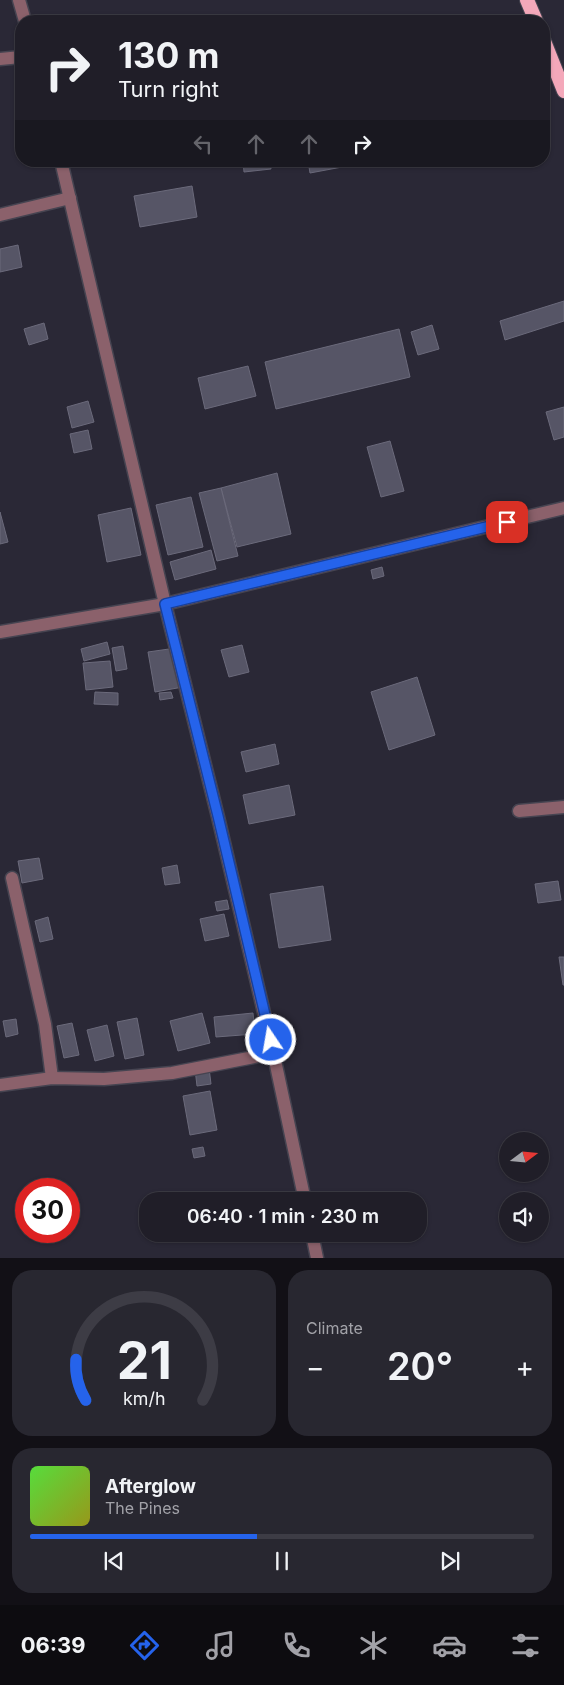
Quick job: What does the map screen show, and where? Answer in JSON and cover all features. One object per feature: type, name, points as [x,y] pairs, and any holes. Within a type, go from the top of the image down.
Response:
[{"type":"highway","points":[[527,0],[533,15]]},
{"type":"highway","points":[[550,56],[564,91]]},
{"type":"street","points":[[19,0],[23,15]]},
{"type":"street","points":[[0,59],[15,58]]},
{"type":"street","points":[[62,167],[165,604],[218,816],[273,1051],[303,1192]]},
{"type":"street","points":[[0,215],[70,198]]},
{"type":"street","points":[[0,632],[165,604],[564,508]]},
{"type":"street","points":[[519,811],[564,807]]},
{"type":"street","points":[[12,878],[45,1024],[52,1078]]},
{"type":"street","points":[[0,1086],[52,1078],[104,1079],[172,1073],[254,1057],[273,1051]]},
{"type":"street","points":[[314,1242],[317,1258]]},
{"type":"building","points":[[244,167],[271,167],[271,169],[244,172]]},
{"type":"building","points":[[309,167],[342,167],[310,173]]},
{"type":"building","points":[[192,186],[197,217],[140,227],[134,196]]},
{"type":"building","points":[[18,245],[22,267],[0,272],[0,249]]},
{"type":"building","points":[[564,301],[564,321],[505,340],[500,321]]},
{"type":"building","points":[[44,323],[48,339],[29,345],[24,329]]},
{"type":"building","points":[[432,325],[439,349],[418,355],[411,332]]},
{"type":"building","points":[[399,329],[410,377],[276,409],[265,362]]},
{"type":"building","points":[[248,366],[256,396],[205,409],[198,378]]},
{"type":"building","points":[[88,401],[94,422],[72,428],[67,407]]},
{"type":"building","points":[[564,407],[564,437],[554,440],[546,412]]},
{"type":"building","points":[[88,430],[92,449],[74,453],[70,434]]},
{"type":"building","points":[[390,441],[404,491],[381,497],[367,447]]},
{"type":"building","points":[[277,473],[291,534],[237,547],[221,488]]},
{"type":"building","points":[[221,488],[238,556],[217,561],[199,493]]},
{"type":"building","points":[[191,497],[203,547],[168,555],[156,505]]},
{"type":"building","points":[[131,508],[141,555],[107,562],[98,515]]},
{"type":"building","points":[[0,512],[8,542],[0,544]]},
{"type":"building","points":[[211,550],[216,569],[175,580],[170,562]]},
{"type":"building","points":[[382,567],[384,576],[373,579],[371,570]]},
{"type":"building","points":[[107,642],[110,654],[84,661],[81,649]]},
{"type":"building","points":[[242,645],[249,672],[229,677],[221,650]]},
{"type":"building","points":[[123,646],[127,669],[116,671],[112,648]]},
{"type":"building","points":[[176,648],[183,687],[155,692],[148,652]]},
{"type":"building","points":[[110,661],[113,687],[86,690],[83,663]]},
{"type":"building","points":[[417,677],[435,735],[389,750],[371,692]]},
{"type":"building","points":[[95,692],[118,693],[118,705],[94,704]]},
{"type":"building","points":[[171,692],[173,698],[160,700],[159,693]]},
{"type":"building","points":[[275,744],[279,764],[246,772],[241,752]]},
{"type":"building","points":[[289,785],[295,815],[249,824],[243,795]]},
{"type":"building","points":[[39,858],[43,879],[22,883],[18,861]]},
{"type":"building","points":[[177,865],[180,883],[165,885],[162,868]]},
{"type":"building","points":[[558,881],[561,900],[538,903],[535,884]]},
{"type":"building","points":[[323,886],[331,940],[279,948],[270,894]]},
{"type":"building","points":[[227,900],[229,909],[217,911],[215,902]]},
{"type":"building","points":[[224,914],[229,936],[205,941],[200,919]]},
{"type":"building","points":[[48,917],[53,939],[40,942],[35,921]]},
{"type":"building","points":[[559,957],[564,957],[564,985],[563,985]]},
{"type":"building","points":[[202,1013],[210,1043],[178,1051],[170,1021]]},
{"type":"building","points":[[253,1013],[255,1034],[216,1037],[214,1017]]},
{"type":"building","points":[[137,1018],[144,1055],[125,1059],[117,1022]]},
{"type":"building","points":[[16,1019],[18,1034],[6,1037],[3,1021]]},
{"type":"building","points":[[72,1023],[79,1055],[64,1058],[57,1026]]},
{"type":"building","points":[[107,1025],[114,1056],[95,1061],[87,1030]]},
{"type":"building","points":[[209,1068],[211,1084],[197,1086],[195,1069]]},
{"type":"building","points":[[210,1091],[217,1130],[190,1135],[183,1096]]},
{"type":"building","points":[[203,1147],[205,1156],[194,1158],[192,1149]]},
{"type":"route","points":[[271,1040],[165,604],[507,522]]}]
